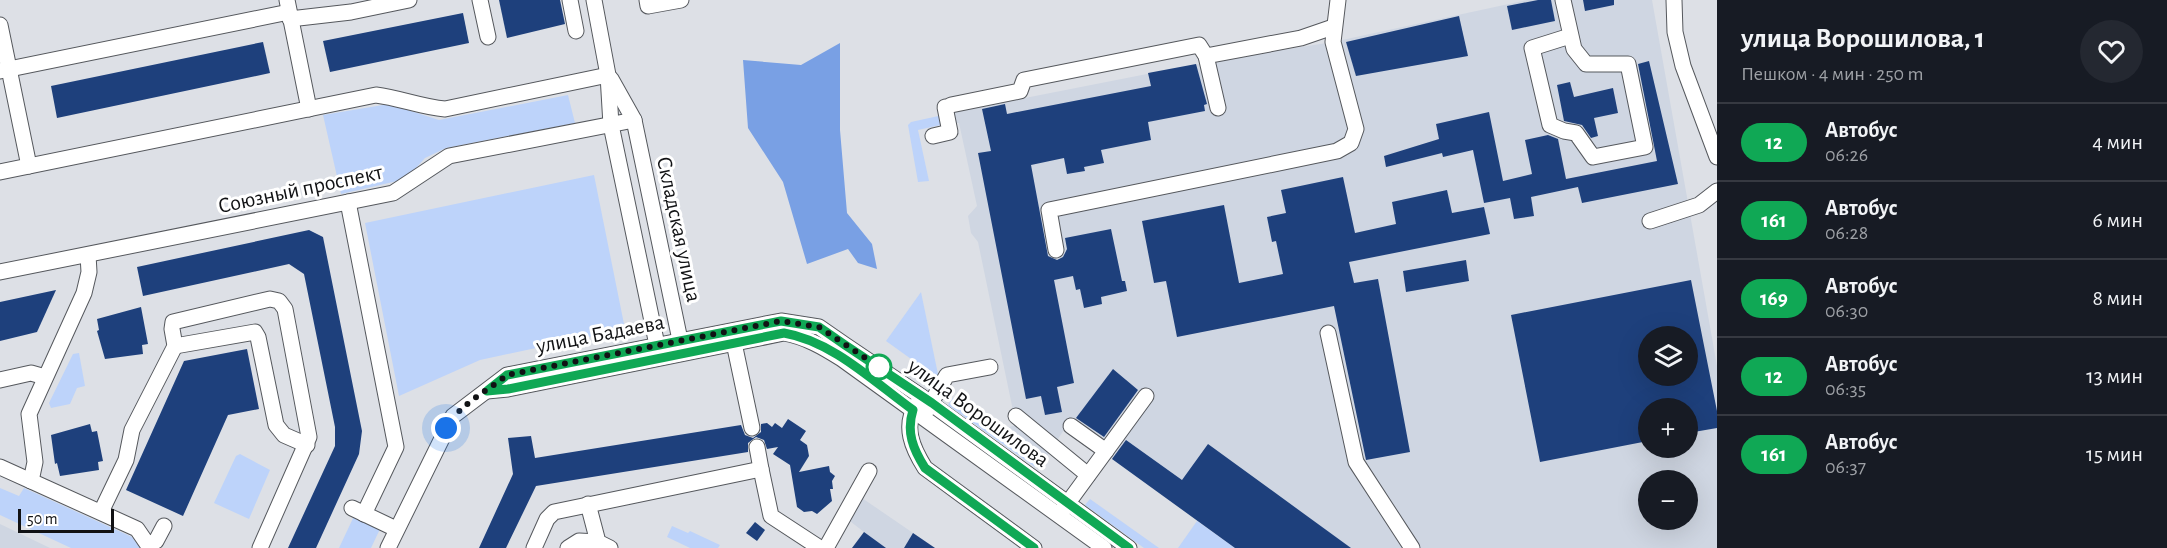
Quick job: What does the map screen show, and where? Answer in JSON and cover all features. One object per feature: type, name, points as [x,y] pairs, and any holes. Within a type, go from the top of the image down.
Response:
[{"type":"street","points":[[4,70],[289,10],[351,12],[409,0]]},
{"type":"street","points":[[480,0],[488,37]]},
{"type":"street","points":[[570,0],[576,31]]},
{"type":"street","name":"Складская улица","points":[[594,0],[608,75],[611,125],[657,345]]},
{"type":"street","points":[[647,0],[648,6],[681,0]]},
{"type":"street","points":[[1056,250],[1049,210],[1337,151],[1351,143],[1356,129],[1333,42],[1338,0]]},
{"type":"street","points":[[1563,0],[1574,49],[1586,64],[1628,64],[1645,147],[1593,158],[1576,133],[1550,125],[1532,48],[1570,36]]},
{"type":"street","points":[[1674,0],[1674,32],[1683,66],[1717,157]]},
{"type":"street","points":[[289,10],[309,109]]},
{"type":"street","points":[[0,25],[4,70],[28,166]]},
{"type":"street","points":[[1206,56],[1301,38],[1333,27]]},
{"type":"street","points":[[933,136],[950,132],[948,106],[1020,91],[1024,80],[1198,45],[1206,56],[1218,108]]},
{"type":"street","points":[[0,171],[376,96],[397,98],[427,107],[445,109],[608,75]]},
{"type":"street","name":"Складская улица","points":[[608,75],[634,120],[680,340],[675,356]]},
{"type":"street","name":"Союзный проспект","points":[[0,272],[393,193],[450,156],[634,120]]},
{"type":"street","points":[[1650,221],[1698,205],[1717,190]]},
{"type":"street","points":[[348,202],[396,447],[358,511],[396,530]]},
{"type":"street","points":[[31,481],[35,462],[29,414],[84,293],[89,272],[88,255]]},
{"type":"street","points":[[104,506],[126,460],[132,430],[175,346],[173,322],[178,318],[270,299],[279,301],[285,309],[307,418],[307,445],[260,548]]},
{"type":"street","name":"улица Бадаева","points":[[388,548],[453,416],[507,375],[781,321],[796,328]]},
{"type":"street","name":"улица Ворошилова","points":[[796,328],[819,327],[927,400],[1063,510],[1104,548]]},
{"type":"street","name":"улица Бадаева","points":[[487,391],[508,389],[675,356],[784,333],[796,328]]},
{"type":"street","name":"улица Ворошилова","points":[[796,328],[918,414],[1063,510],[1129,548]]},
{"type":"street","points":[[175,346],[255,332],[276,425],[284,435],[307,445]]},
{"type":"street","points":[[1328,333],[1356,462],[1412,548]]},
{"type":"street","points":[[734,343],[752,428]]},
{"type":"street","points":[[657,345],[675,356]]},
{"type":"street","points":[[990,367],[948,375],[918,414],[910,435],[915,452],[925,468],[1034,548]]},
{"type":"street","points":[[0,380],[31,374],[45,377]]},
{"type":"street","points":[[1063,510],[1146,396]]},
{"type":"street","points":[[1016,416],[1088,475]]},
{"type":"street","points":[[1071,426],[1082,441],[1106,451]]},
{"type":"street","points":[[757,447],[771,516],[820,548]]},
{"type":"street","points":[[0,467],[31,481],[104,506],[128,518],[153,546],[167,527]]},
{"type":"street","points":[[534,548],[547,519],[554,512],[761,469]]},
{"type":"street","points":[[826,548],[869,471]]},
{"type":"street","points":[[588,504],[604,545]]},
{"type":"street","points":[[568,548],[579,541],[604,545]]},
{"type":"shaded area","points":[[1527,0],[1652,0],[1717,366],[1717,548],[1235,548],[1109,456],[1071,419],[1045,459],[1006,428],[1016,425],[978,242],[971,233],[968,216],[977,206],[959,123],[945,124],[943,115],[986,106],[985,99],[999,97],[1000,103],[1208,62],[1333,42]]},
{"type":"shaded area","points":[[840,43],[840,130],[847,213],[872,244],[877,269],[858,263],[848,249],[807,264],[783,182],[748,128],[743,60],[801,65]]},
{"type":"shaded area","points":[[568,95],[575,123],[446,148],[425,158],[406,179],[341,194],[323,115],[389,104],[439,120]]},
{"type":"shaded area","points":[[943,115],[945,124],[918,130],[929,181],[918,182],[908,125],[911,122]]},
{"type":"shaded area","points":[[594,175],[625,329],[480,360],[399,396],[365,223]]},
{"type":"shaded area","points":[[921,292],[939,379],[886,341]]},
{"type":"shaded area","points":[[79,353],[85,386],[77,388],[70,404],[51,408],[49,403],[73,354]]},
{"type":"shaded area","points":[[953,398],[1039,460],[1035,467],[948,405]]},
{"type":"shaded area","points":[[240,454],[270,470],[249,519],[214,503],[236,456]]},
{"type":"shaded area","points":[[0,488],[19,496],[24,488],[132,537],[140,548],[71,548],[0,515]]},
{"type":"shaded area","points":[[859,496],[935,548],[852,548],[864,532],[846,518]]},
{"type":"shaded area","points":[[1090,499],[1159,548],[1144,548],[1085,505]]},
{"type":"shaded area","points":[[355,514],[381,527],[371,548],[339,548]]},
{"type":"shaded area","points":[[1197,521],[1235,548],[1178,548]]},
{"type":"shaded area","points":[[0,524],[50,548],[0,548]]},
{"type":"shaded area","points":[[672,526],[688,533],[690,531],[720,545],[718,548],[690,548],[667,537]]},
{"type":"building","points":[[499,0],[560,0],[565,24],[507,38]]},
{"type":"building","points":[[1551,0],[1555,21],[1512,30],[1507,6]]},
{"type":"building","points":[[1583,0],[1614,0],[1614,5],[1585,11]]},
{"type":"building","points":[[463,13],[469,43],[330,72],[323,41]]},
{"type":"building","points":[[1459,16],[1468,56],[1356,76],[1346,42]]},
{"type":"building","points":[[263,42],[270,73],[57,118],[51,86]]},
{"type":"building","points":[[1649,61],[1678,184],[1582,203],[1578,187],[1531,197],[1534,216],[1514,219],[1510,198],[1484,203],[1473,150],[1443,157],[1442,153],[1386,167],[1384,156],[1439,139],[1436,124],[1489,112],[1503,181],[1532,174],[1525,140],[1548,135],[1558,139],[1566,179],[1657,161],[1638,64]]},
{"type":"building","points":[[1196,64],[1207,104],[1204,105],[1205,111],[1148,122],[1151,140],[1101,150],[1104,163],[1084,167],[1085,171],[1067,174],[1064,158],[1031,165],[1048,256],[1057,260],[1063,257],[1067,249],[1065,238],[1111,229],[1122,281],[1125,281],[1127,291],[1101,297],[1102,304],[1084,308],[1080,289],[1076,290],[1073,276],[1054,280],[1074,383],[1057,387],[1062,412],[1045,415],[1041,396],[1026,399],[978,153],[991,151],[982,109],[1005,104],[1007,114],[1151,86],[1148,73]]},
{"type":"building","points":[[1570,82],[1574,97],[1613,88],[1618,113],[1594,118],[1598,136],[1591,138],[1582,125],[1564,121],[1557,85]]},
{"type":"building","points":[[1343,177],[1355,233],[1396,224],[1392,202],[1447,190],[1452,213],[1484,207],[1490,234],[1349,262],[1354,283],[1378,279],[1410,452],[1366,460],[1334,306],[1177,337],[1166,281],[1154,283],[1142,221],[1224,205],[1239,283],[1283,274],[1276,241],[1272,242],[1267,217],[1286,213],[1281,190]]},
{"type":"building","points":[[309,230],[323,237],[362,431],[359,454],[316,548],[288,548],[335,446],[335,427],[304,274],[289,264],[143,296],[137,267]]},
{"type":"building","points":[[1466,260],[1469,281],[1406,292],[1403,271]]},
{"type":"building","points":[[1691,280],[1717,411],[1717,428],[1698,431],[1698,398],[1638,398],[1638,443],[1540,462],[1511,315]]},
{"type":"building","points":[[56,290],[37,332],[0,341],[0,302]]},
{"type":"building","points":[[141,307],[148,344],[142,345],[143,354],[105,359],[97,331],[99,330],[97,319]]},
{"type":"building","points":[[247,349],[259,409],[228,415],[183,516],[126,490],[184,361]]},
{"type":"building","points":[[1113,369],[1138,390],[1104,437],[1076,418]]},
{"type":"building","points":[[788,419],[806,431],[800,440],[807,445],[809,456],[799,472],[829,466],[830,472],[835,476],[832,481],[833,489],[830,489],[832,501],[817,514],[812,511],[804,512],[797,507],[790,465],[773,454],[778,447],[767,449],[764,440],[756,437],[748,443],[748,452],[536,486],[506,548],[479,548],[513,474],[508,438],[531,436],[535,458],[741,425],[745,435],[753,438],[761,432],[761,424],[767,423],[772,427],[775,423],[782,428]]},
{"type":"building","points":[[90,424],[92,432],[97,431],[103,461],[98,462],[99,470],[60,476],[57,463],[55,464],[51,435]]},
{"type":"building","points":[[1126,440],[1182,480],[1208,444],[1351,548],[1235,548],[1112,459]]},
{"type":"building","points":[[755,522],[765,530],[757,541],[746,533]]},
{"type":"building","points":[[864,532],[886,548],[852,548]]},
{"type":"building","points":[[913,533],[935,548],[904,548]]},
{"type":"bus line","name":"12","points":[[1034,548],[925,468],[915,452],[910,435],[909,420],[913,410],[842,359],[813,341],[795,335],[784,333],[508,389],[487,391],[507,375],[781,321],[819,327],[932,403],[1067,505],[1129,548]]},
{"type":"route","points":[[446,428],[453,416],[470,401],[507,375],[781,321],[819,327],[879,367]]}]
